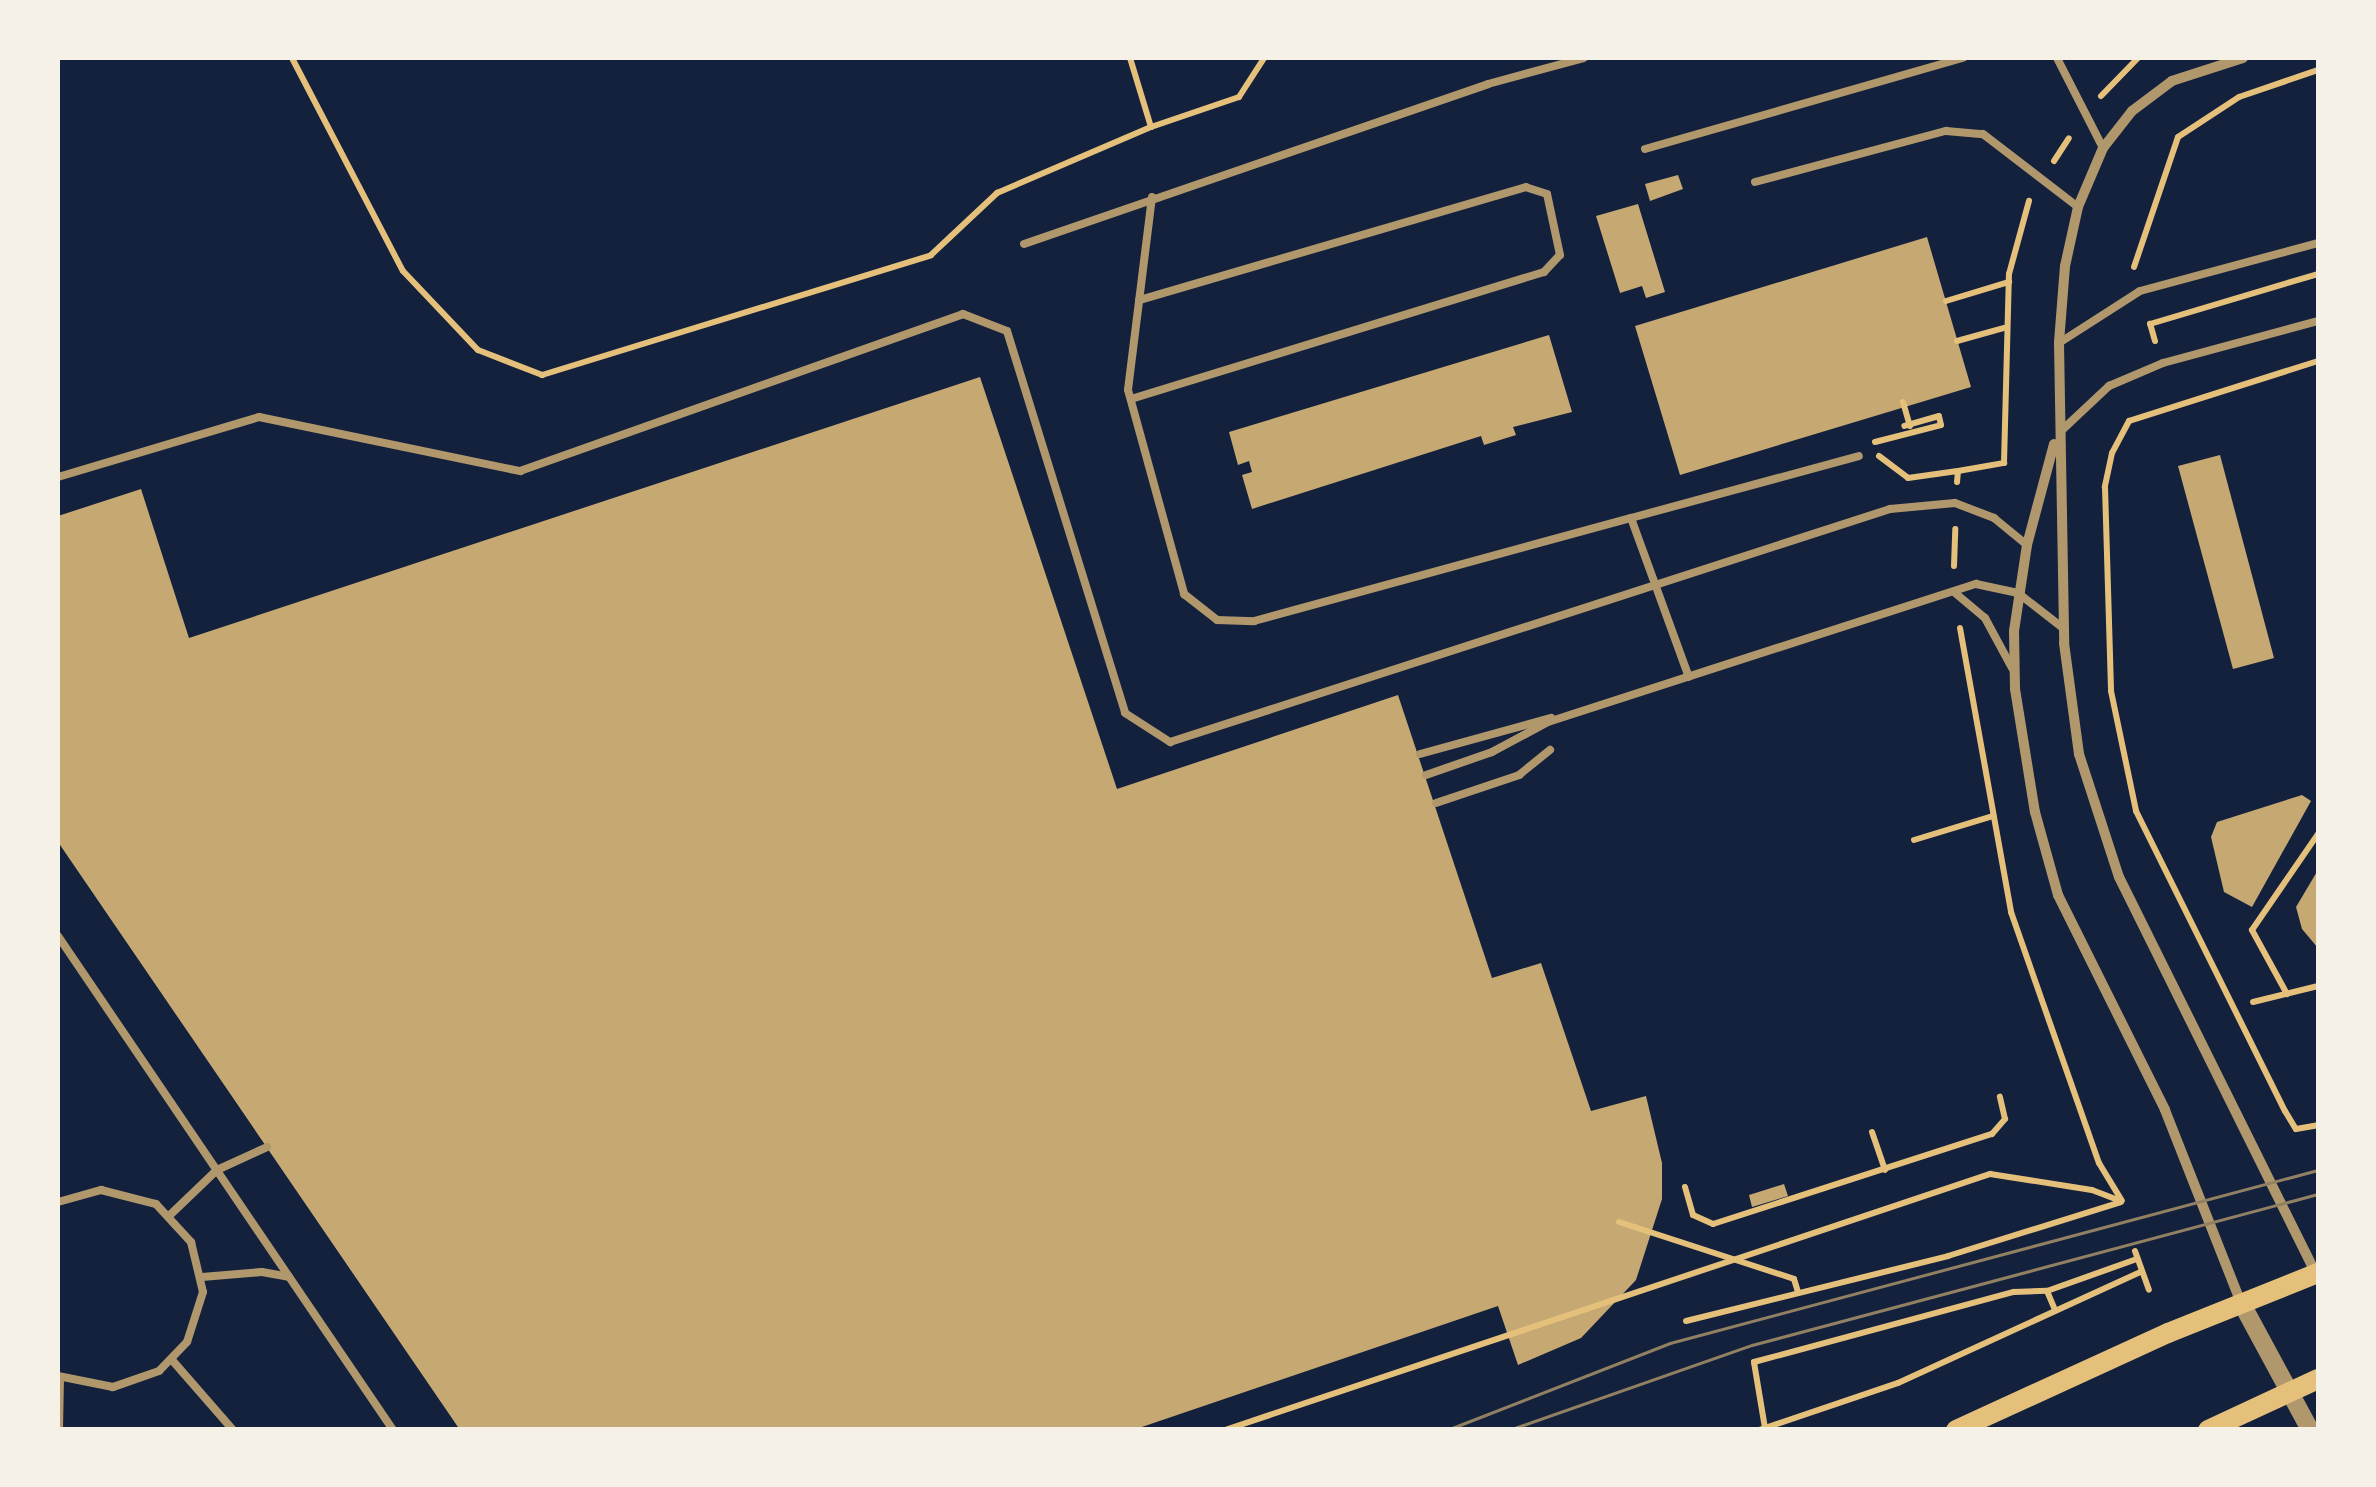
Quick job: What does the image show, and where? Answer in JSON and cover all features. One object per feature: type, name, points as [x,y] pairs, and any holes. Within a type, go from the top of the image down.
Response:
[{"type":"main road","points":[[1956,1430],[2242,1304],[2318,1276]]},
{"type":"main road","points":[[2208,1430],[2318,1379]]},
{"type":"street","points":[[2242,58],[2172,81],[2132,111],[2103,148],[2078,208],[2065,266],[2060,344],[2057,434],[2063,628],[2080,754],[2114,865],[2318,1276]]},
{"type":"street","points":[[2057,434],[2026,546],[2012,668],[2035,812],[2054,884],[2165,1110],[2242,1304],[2310,1430]]},
{"type":"lane","points":[[1024,244],[1152,197],[1584,58]]},
{"type":"lane","points":[[1644,149],[1963,58]]},
{"type":"lane","points":[[2057,58],[2103,148]]},
{"type":"lane","points":[[1755,182],[1946,131],[1983,134],[2078,208]]},
{"type":"lane","points":[[1131,399],[1544,272],[1560,255],[1548,194],[1526,186],[1140,300]]},
{"type":"lane","points":[[1152,197],[1131,399],[1184,594],[1217,620],[1254,621],[1860,456]]},
{"type":"lane","points":[[2060,344],[2140,292],[2318,243]]},
{"type":"lane","points":[[58,478],[259,417],[520,470],[964,314],[1007,331],[1124,714],[1170,742],[1890,510],[1955,503],[1994,518],[2026,546]]},
{"type":"lane","points":[[2057,434],[2109,386],[2162,363],[2318,321]]},
{"type":"lane","points":[[1630,518],[1689,677]]},
{"type":"lane","points":[[1426,774],[1570,715],[1976,584],[2018,593],[2063,628]]},
{"type":"lane","points":[[1954,592],[1985,618],[2012,668]]},
{"type":"lane","points":[[1420,754],[1514,723],[1570,715]]},
{"type":"lane","points":[[1436,803],[1519,775],[1550,750]]},
{"type":"lane","points":[[58,936],[394,1430]]},
{"type":"lane","points":[[170,1215],[216,1170],[267,1147]]},
{"type":"lane","points":[[58,1202],[83,1192],[119,1190],[170,1215],[191,1242],[202,1277],[195,1328],[172,1360],[145,1378],[113,1387],[59,1376],[59,1430]]},
{"type":"lane","points":[[202,1277],[262,1272],[290,1277]]},
{"type":"lane","points":[[172,1360],[233,1430]]},
{"type":"path","points":[[292,58],[403,270],[478,350],[542,376],[931,255],[997,193],[1150,127],[1239,97],[1264,58]]},
{"type":"path","points":[[1130,58],[1150,127]]},
{"type":"path","points":[[1864,445],[1908,478],[2004,463],[2005,328],[2018,228],[2043,177],[2086,113],[2138,58]]},
{"type":"path","points":[[2133,270],[2178,137],[2239,97],[2318,70]]},
{"type":"path","points":[[2156,342],[2150,324],[2318,274]]},
{"type":"path","points":[[1946,301],[2009,282]]},
{"type":"path","points":[[1958,341],[2005,328]]},
{"type":"path","points":[[2318,361],[2129,421],[2112,453],[2106,487],[2107,635],[2121,756],[2153,855],[2296,1128],[2318,1125]]},
{"type":"path","points":[[2171,386],[2176,404]]},
{"type":"path","points":[[1888,438],[1908,429],[1903,402]]},
{"type":"path","points":[[1958,470],[1954,592],[2014,921],[2098,1162],[2122,1202]]},
{"type":"path","points":[[1914,840],[1993,816]]},
{"type":"path","points":[[2288,994],[2252,930],[2318,834]]},
{"type":"path","points":[[2253,1002],[2318,986]]},
{"type":"path","points":[[1685,1187],[1693,1215],[1713,1224],[1996,1132],[2005,1119],[2000,1097]]},
{"type":"path","points":[[1872,1132],[1885,1170]]},
{"type":"path","points":[[1225,1430],[1990,1174],[2092,1190],[2122,1202]]},
{"type":"path","points":[[1686,1321],[1948,1256],[2122,1202]]},
{"type":"path","points":[[1620,1222],[1794,1279],[1798,1292]]},
{"type":"path","points":[[2141,1272],[1898,1383],[1762,1429],[1754,1362],[2014,1292],[2048,1291],[2136,1255],[2149,1290]]},
{"type":"path","points":[[2048,1291],[2055,1310]]},
{"type":"building","points":[[1678,175],[1683,189],[1650,201],[1645,184]]},
{"type":"building","points":[[1638,204],[1665,292],[1646,298],[1642,286],[1620,293],[1596,216]]},
{"type":"building","points":[[1927,237],[1971,387],[1680,475],[1635,326]]},
{"type":"building","points":[[1549,335],[1572,412],[1513,427],[1516,435],[1484,445],[1481,436],[1252,509],[1242,475],[1252,472],[1249,461],[1238,465],[1229,432]]},
{"type":"building","points":[[980,377],[1117,789],[1398,695],[1492,978],[1541,963],[1591,1111],[1646,1096],[1662,1163],[1662,1199],[1636,1280],[1581,1338],[1518,1365],[1498,1306],[1133,1430],[460,1430],[58,842],[58,516],[141,489],[189,638]]},
{"type":"building","points":[[2220,455],[2274,658],[2233,669],[2178,466]]},
{"type":"building","points":[[2302,795],[2311,801],[2252,907],[2224,892],[2211,837],[2217,822]]},
{"type":"building","points":[[2318,870],[2318,948],[2302,929],[2296,907]]},
{"type":"building","points":[[1784,1184],[1788,1196],[1752,1207],[1749,1195]]},
{"type":"tram line","points":[[1447,1430],[1670,1343],[2318,1170]]},
{"type":"tram line","points":[[1509,1430],[1752,1345],[2318,1194]]}]
